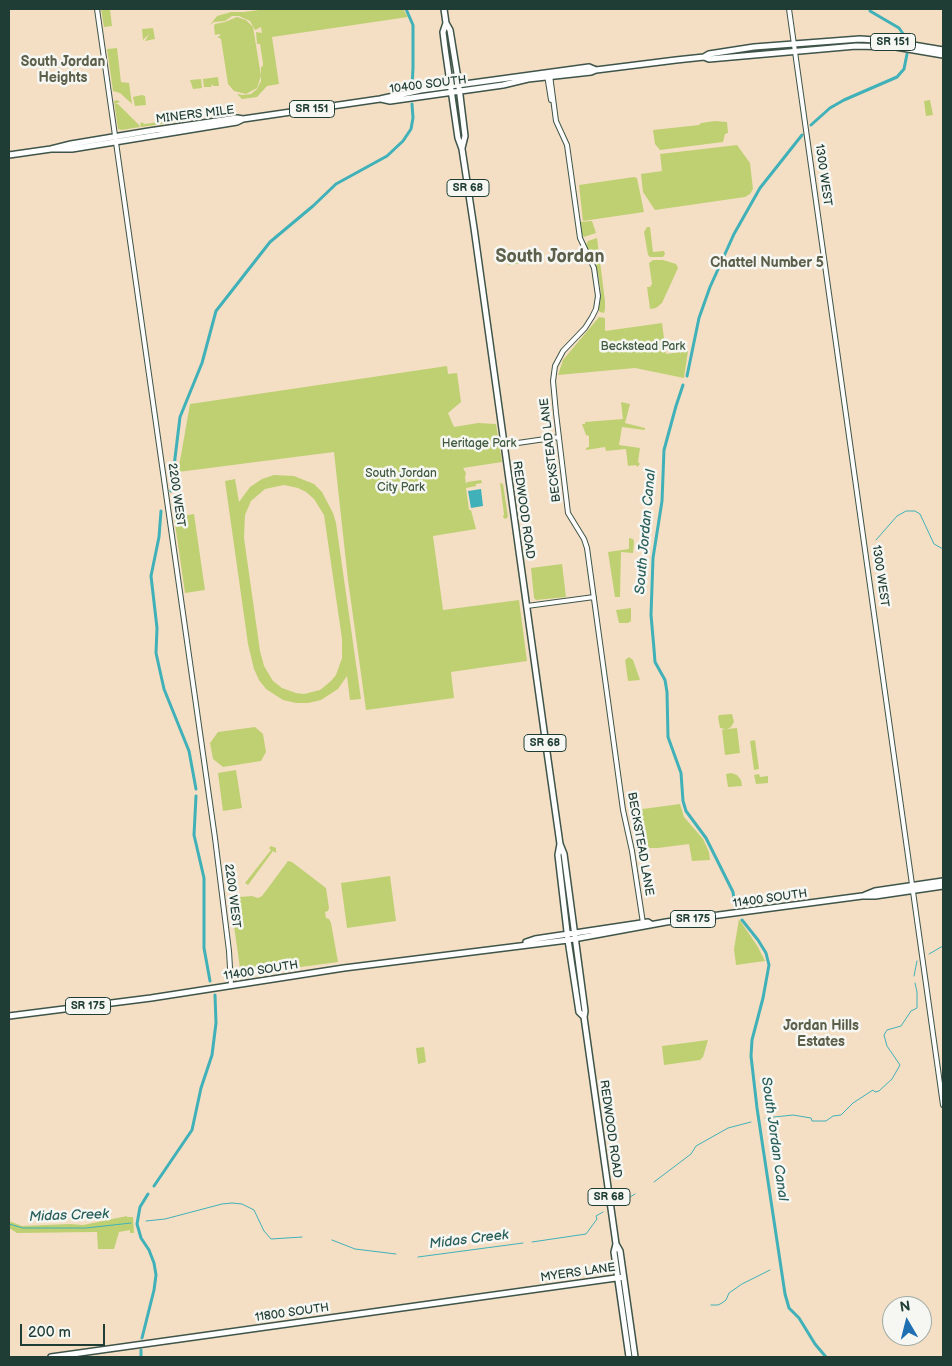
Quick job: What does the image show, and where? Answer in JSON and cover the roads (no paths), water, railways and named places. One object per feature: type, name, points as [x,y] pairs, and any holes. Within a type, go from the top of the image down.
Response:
[{"type":"main road","name":"REDWOOD ROAD","points":[[444,9],[446,23],[450,30],[459,91],[464,136],[462,149]]},
{"type":"main road","name":"REDWOOD ROAD","points":[[446,23],[443,32],[458,138],[462,149],[560,844],[564,854],[585,1011],[584,1017],[616,1244],[614,1252],[634,1357]]},
{"type":"main road","name":"SR 151","points":[[596,70],[704,57],[709,54],[842,40],[883,40],[943,50]]},
{"type":"main road","name":"SR 151","points":[[704,57],[709,59],[856,46],[896,47],[943,56]]},
{"type":"main road","name":"10400 SOUTH","points":[[380,99],[390,101],[459,91],[589,67],[596,70]]},
{"type":"main road","name":"10400 SOUTH","points":[[380,99],[408,92],[458,85],[596,70]]},
{"type":"main road","name":"MINERS MILE","points":[[116,139],[149,131],[380,99]]},
{"type":"main road","name":"MINERS MILE","points":[[116,139],[237,122],[243,119]]},
{"type":"main road","name":"SR 151","points":[[9,155],[116,139]]},
{"type":"main road","name":"REDWOOD ROAD","points":[[560,844],[558,856],[568,937],[579,1012],[584,1017]]},
{"type":"main road","name":"11400 SOUTH","points":[[913,888],[943,881]]},
{"type":"main road","name":"11400 SOUTH","points":[[9,1016],[645,927],[651,924],[862,896],[875,891],[943,886]]},
{"type":"main road","name":"11400 SOUTH","points":[[575,936],[648,922],[651,924]]},
{"type":"main road","name":"REDWOOD ROAD","points":[[620,1277],[630,1357]]},
{"type":"main road","name":"MYERS LANE","points":[[536,1288],[620,1277]]},
{"type":"main road","name":"11800 SOUTH","points":[[51,1357],[536,1288]]},
{"type":"street","name":"2200 WEST","points":[[97,9],[215,838],[229,951],[231,985]]},
{"type":"street","name":"1300 WEST","points":[[789,9],[943,1105]]},
{"type":"street","name":"BECKSTEAD LANE","points":[[549,74],[557,126],[567,145],[581,242],[596,276],[598,296],[596,309],[592,317],[585,328],[563,351],[555,366],[552,381],[568,514],[584,539],[587,548],[623,810],[632,851],[643,923]]},
{"type":"street","points":[[504,445],[559,437]]},
{"type":"street","points":[[527,606],[594,597]]},
{"type":"water","points":[[481,489],[483,506],[471,508],[468,491]]},
{"type":"waterway","points":[[406,9],[413,25],[412,87]]},
{"type":"waterway","name":"South Jordan Canal","points":[[870,11],[899,28],[906,38]]},
{"type":"waterway","name":"South Jordan Canal","points":[[811,125],[830,108],[844,100],[897,77],[904,69],[907,54]]},
{"type":"waterway","points":[[171,491],[180,417],[202,363],[216,311],[270,242],[336,184],[387,156],[403,141],[411,129],[413,118],[412,104]]},
{"type":"waterway","name":"South Jordan Canal","points":[[687,376],[699,318],[710,287],[734,234],[760,188],[802,135]]},
{"type":"waterway","name":"South Jordan Canal","points":[[683,385],[664,450],[662,501],[653,558],[651,615],[655,662],[665,680],[668,737],[681,773],[683,801],[686,811],[706,838],[733,892],[735,906]]},
{"type":"waterway","points":[[161,511],[159,537],[151,576],[157,628],[156,653],[164,689],[189,751],[196,789]]},
{"type":"waterway","name":"Midas Creek","points":[[876,540],[897,516],[906,511],[915,511],[920,514],[934,544],[943,549]]},
{"type":"waterway","points":[[196,796],[194,835],[204,878],[204,948],[210,981]]},
{"type":"waterway","name":"South Jordan Canal","points":[[742,920],[766,953],[769,965],[752,1040],[751,1056],[785,1294],[789,1308],[799,1318],[815,1344],[826,1357]]},
{"type":"waterway","name":"Midas Creek","points":[[929,954],[943,946]]},
{"type":"waterway","name":"Midas Creek","points":[[914,976],[917,961]]},
{"type":"waterway","name":"Midas Creek","points":[[765,1118],[793,1115],[811,1118],[812,1121],[826,1121],[833,1116],[841,1115],[853,1103],[873,1090],[875,1092],[879,1091],[892,1079],[900,1065],[887,1046],[884,1035],[887,1030],[901,1026],[911,1011],[917,1008],[915,983]]},
{"type":"waterway","points":[[154,1186],[192,1130],[201,1088],[212,1055],[216,1023],[215,995]]},
{"type":"waterway","name":"Midas Creek","points":[[654,1182],[691,1154],[696,1146],[728,1128],[751,1122]]},
{"type":"waterway","points":[[142,1338],[156,1275],[154,1263],[149,1250],[141,1238],[137,1224],[140,1207],[148,1194]]},
{"type":"waterway","name":"Midas Creek","points":[[619,1204],[635,1194]]},
{"type":"waterway","name":"Midas Creek","points":[[146,1221],[165,1219],[222,1204],[242,1204],[254,1210],[264,1231],[271,1239],[302,1237]]},
{"type":"waterway","name":"Midas Creek","points":[[532,1242],[586,1234],[597,1219],[596,1216],[603,1212]]},
{"type":"waterway","name":"Midas Creek","points":[[9,1224],[23,1228],[86,1228],[131,1223]]},
{"type":"waterway","name":"Midas Creek","points":[[332,1240],[355,1249],[396,1254]]},
{"type":"waterway","name":"Midas Creek","points":[[418,1257],[523,1243]]},
{"type":"waterway","points":[[711,1305],[722,1303],[726,1300],[729,1293],[742,1284],[770,1270]]},
{"type":"waterway","points":[[141,1350],[141,1357]]},
{"type":"district","name":"South Jordan Heights","points":[[63,70]]},
{"type":"district","name":"South Jordan","points":[[550,257]]},
{"type":"district","name":"Chattel Number 5","points":[[767,263]]},
{"type":"district","name":"Jordan Hills Estates","points":[[821,1034]]},
{"type":"park label","name":"Beckstead Park","points":[[643,347]]},
{"type":"park label","name":"Heritage Park","points":[[479,444]]},
{"type":"park label","name":"South Jordan City Park","points":[[401,481]]}]
